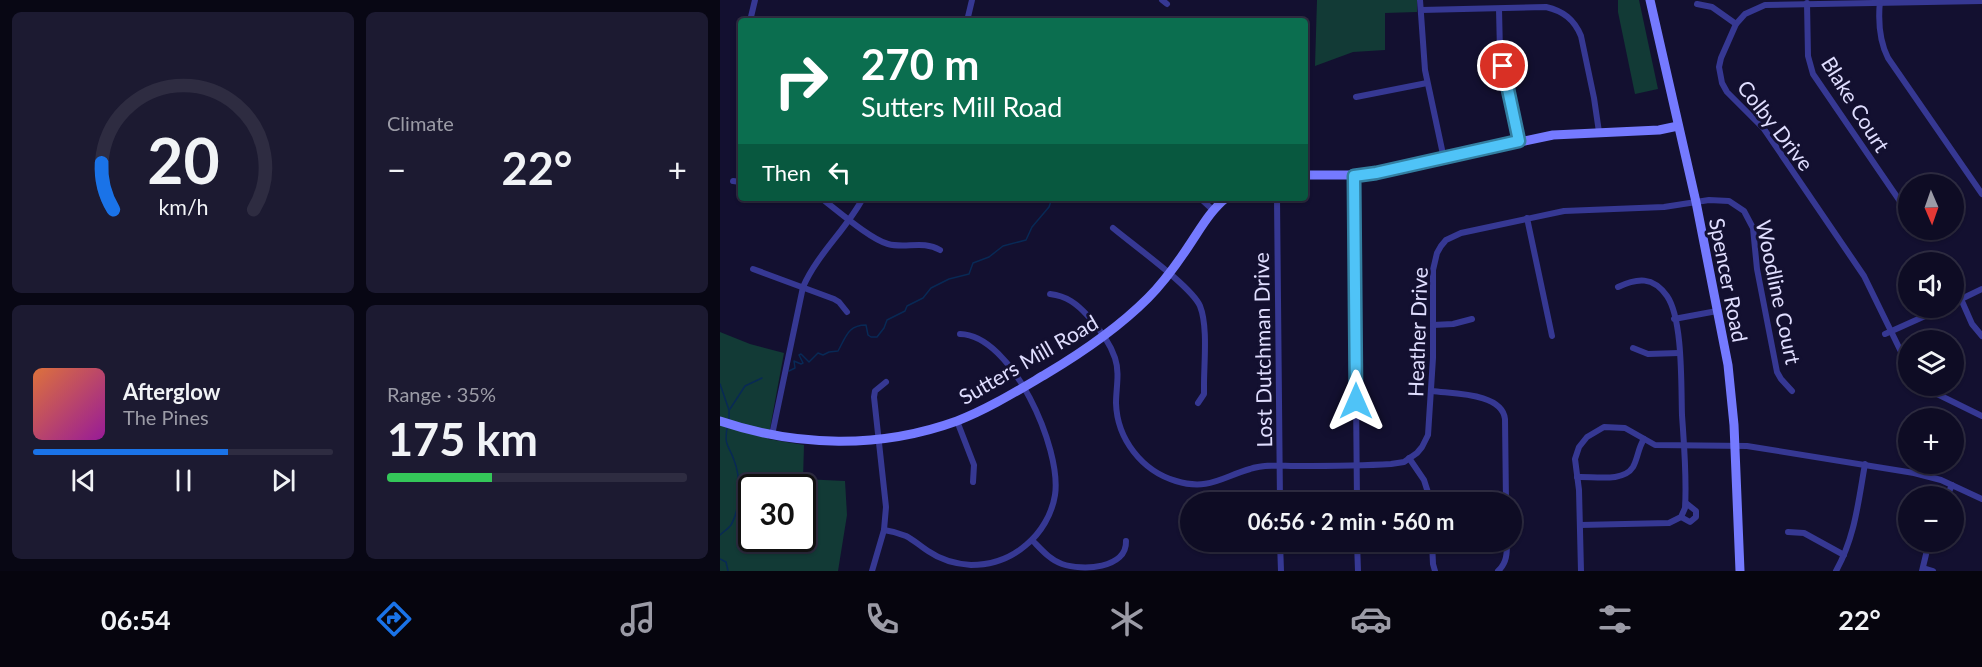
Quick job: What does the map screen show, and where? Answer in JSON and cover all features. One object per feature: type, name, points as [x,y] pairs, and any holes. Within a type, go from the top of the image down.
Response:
[{"type":"street","points":[[751,18],[755,0]]},
{"type":"street","points":[[968,18],[972,0]]},
{"type":"street","points":[[1420,0],[1427,83],[1444,159]]},
{"type":"street","name":"Spencer Road","points":[[1650,0],[1696,202],[1731,387],[1740,571]]},
{"type":"street","points":[[1697,4],[1712,7],[1736,24],[1745,15],[1765,5],[1879,1],[1982,1]]},
{"type":"street","points":[[1879,1],[1882,46],[1888,58],[1982,194]]},
{"type":"street","name":"Blake Court","points":[[1807,3],[1808,56],[1813,74],[1898,198]]},
{"type":"street","points":[[1420,10],[1546,7],[1561,12],[1578,28],[1599,132]]},
{"type":"street","points":[[1499,9],[1500,51],[1519,141]]},
{"type":"street","name":"Colby Drive","points":[[1736,24],[1721,58],[1719,67],[1722,83],[1727,92],[1764,129],[1864,276],[1898,349]]},
{"type":"street","points":[[1356,98],[1427,83]]},
{"type":"street","points":[[1308,175],[1354,176],[1376,173],[1553,135],[1659,130],[1678,126]]},
{"type":"street","points":[[1354,176],[1357,492]]},
{"type":"street","points":[[733,181],[738,182]]},
{"type":"street","name":"Woodline Court","points":[[1696,202],[1715,199],[1728,201],[1740,207],[1751,222],[1757,269],[1777,372],[1781,380],[1792,391]]},
{"type":"street","points":[[825,201],[883,242],[897,246],[926,245],[940,250]]},
{"type":"street","points":[[772,435],[803,287],[814,264],[850,219],[861,201]]},
{"type":"street","points":[[1204,201],[1214,210]]},
{"type":"street","name":"Sutters Mill Road","points":[[720,421],[739,428],[772,435],[825,442],[878,439],[926,430],[957,421],[1024,387],[1104,337],[1139,307],[1169,274],[1214,210],[1223,201]]},
{"type":"street","name":"Lost Dutchman Drive","points":[[1277,201],[1280,492]]},
{"type":"street","name":"Heather Drive","points":[[1409,458],[1422,447],[1428,435],[1432,391],[1433,270],[1437,253],[1446,240],[1461,233],[1571,210],[1664,207],[1696,202]]},
{"type":"street","points":[[1527,218],[1552,336]]},
{"type":"street","points":[[1113,228],[1192,293],[1200,305],[1203,314],[1204,394],[1198,402]]},
{"type":"street","points":[[753,269],[839,302],[847,312]]},
{"type":"street","points":[[1580,525],[1669,523],[1681,517],[1686,503],[1679,353],[1670,302],[1666,295],[1653,284],[1634,279],[1618,287]]},
{"type":"street","points":[[1964,298],[1982,289]]},
{"type":"street","points":[[1050,294],[1065,297],[1087,315],[1111,348],[1117,365],[1117,411],[1120,427],[1129,446],[1149,468],[1177,482],[1197,484],[1217,482],[1251,469],[1280,466],[1391,465],[1409,458],[1424,480],[1428,492]]},
{"type":"street","points":[[1964,306],[1972,324],[1982,336]]},
{"type":"street","points":[[1674,319],[1717,311]]},
{"type":"street","points":[[1889,333],[1921,318]]},
{"type":"street","points":[[1433,325],[1453,324],[1472,319]]},
{"type":"street","points":[[884,530],[905,536],[935,555],[963,564],[994,562],[1016,553],[1032,540],[1045,523],[1053,504],[1056,471],[1034,405],[1007,363],[981,339],[969,334],[960,334]]},
{"type":"street","points":[[1633,348],[1648,354],[1679,353]]},
{"type":"street","points":[[872,571],[884,530],[886,507],[874,397],[875,392],[886,382]]},
{"type":"street","points":[[1432,391],[1492,400],[1501,407],[1505,419],[1506,492]]},
{"type":"street","points":[[1941,396],[1982,416]]},
{"type":"street","points":[[957,421],[974,465],[972,482]]},
{"type":"street","points":[[1581,571],[1580,490],[1575,459],[1579,447],[1587,437],[1598,429],[1611,426],[1625,428],[1655,445],[1735,445],[1914,473],[1952,485],[1982,499]]},
{"type":"street","points":[[1577,477],[1625,474],[1633,467],[1644,439]]},
{"type":"street","points":[[1836,571],[1853,532],[1865,464]]},
{"type":"street","points":[[1681,517],[1690,522],[1696,517],[1696,511],[1686,503]]},
{"type":"street","points":[[1788,532],[1804,533],[1844,555]]},
{"type":"street","points":[[1032,540],[1057,561],[1080,566],[1108,565],[1114,562],[1125,552],[1126,542]]},
{"type":"street","points":[[1280,552],[1281,571]]},
{"type":"street","points":[[1357,552],[1358,571]]},
{"type":"street","points":[[1432,552],[1432,564],[1435,571]]},
{"type":"street","points":[[1498,571],[1504,565],[1506,552]]},
{"type":"street","points":[[1926,552],[1922,570],[1933,571]]},
{"type":"green space","points":[[1317,0],[1417,0],[1417,12],[1385,13],[1385,50],[1353,52],[1315,66]]},
{"type":"green space","points":[[1618,0],[1639,0],[1658,89],[1635,94],[1618,12]]},
{"type":"green space","points":[[720,332],[750,344],[784,353],[768,439],[804,445],[803,474],[738,474],[738,552],[816,552],[816,480],[845,481],[847,515],[838,571],[720,571]]},
{"type":"waterway","points":[[789,371],[795,368],[794,361],[803,363],[799,355],[801,354],[809,362],[818,353],[823,355],[838,351],[848,333],[855,327],[866,325],[868,335],[877,337],[887,320],[923,298],[931,288],[949,279],[969,274],[973,263],[989,257],[1003,246],[1026,240],[1032,227],[1049,207],[1051,201]]},
{"type":"waterway","points":[[730,409],[745,386],[762,378]]},
{"type":"waterway","points":[[720,384],[729,410],[729,421]]},
{"type":"waterway","points":[[720,535],[730,526],[734,518],[739,493],[736,467],[727,443],[727,428]]},
{"type":"waterway","points":[[720,559],[726,562],[728,571]]},
{"type":"route","points":[[1356,401],[1354,176],[1444,159],[1519,141],[1503,66]]}]
